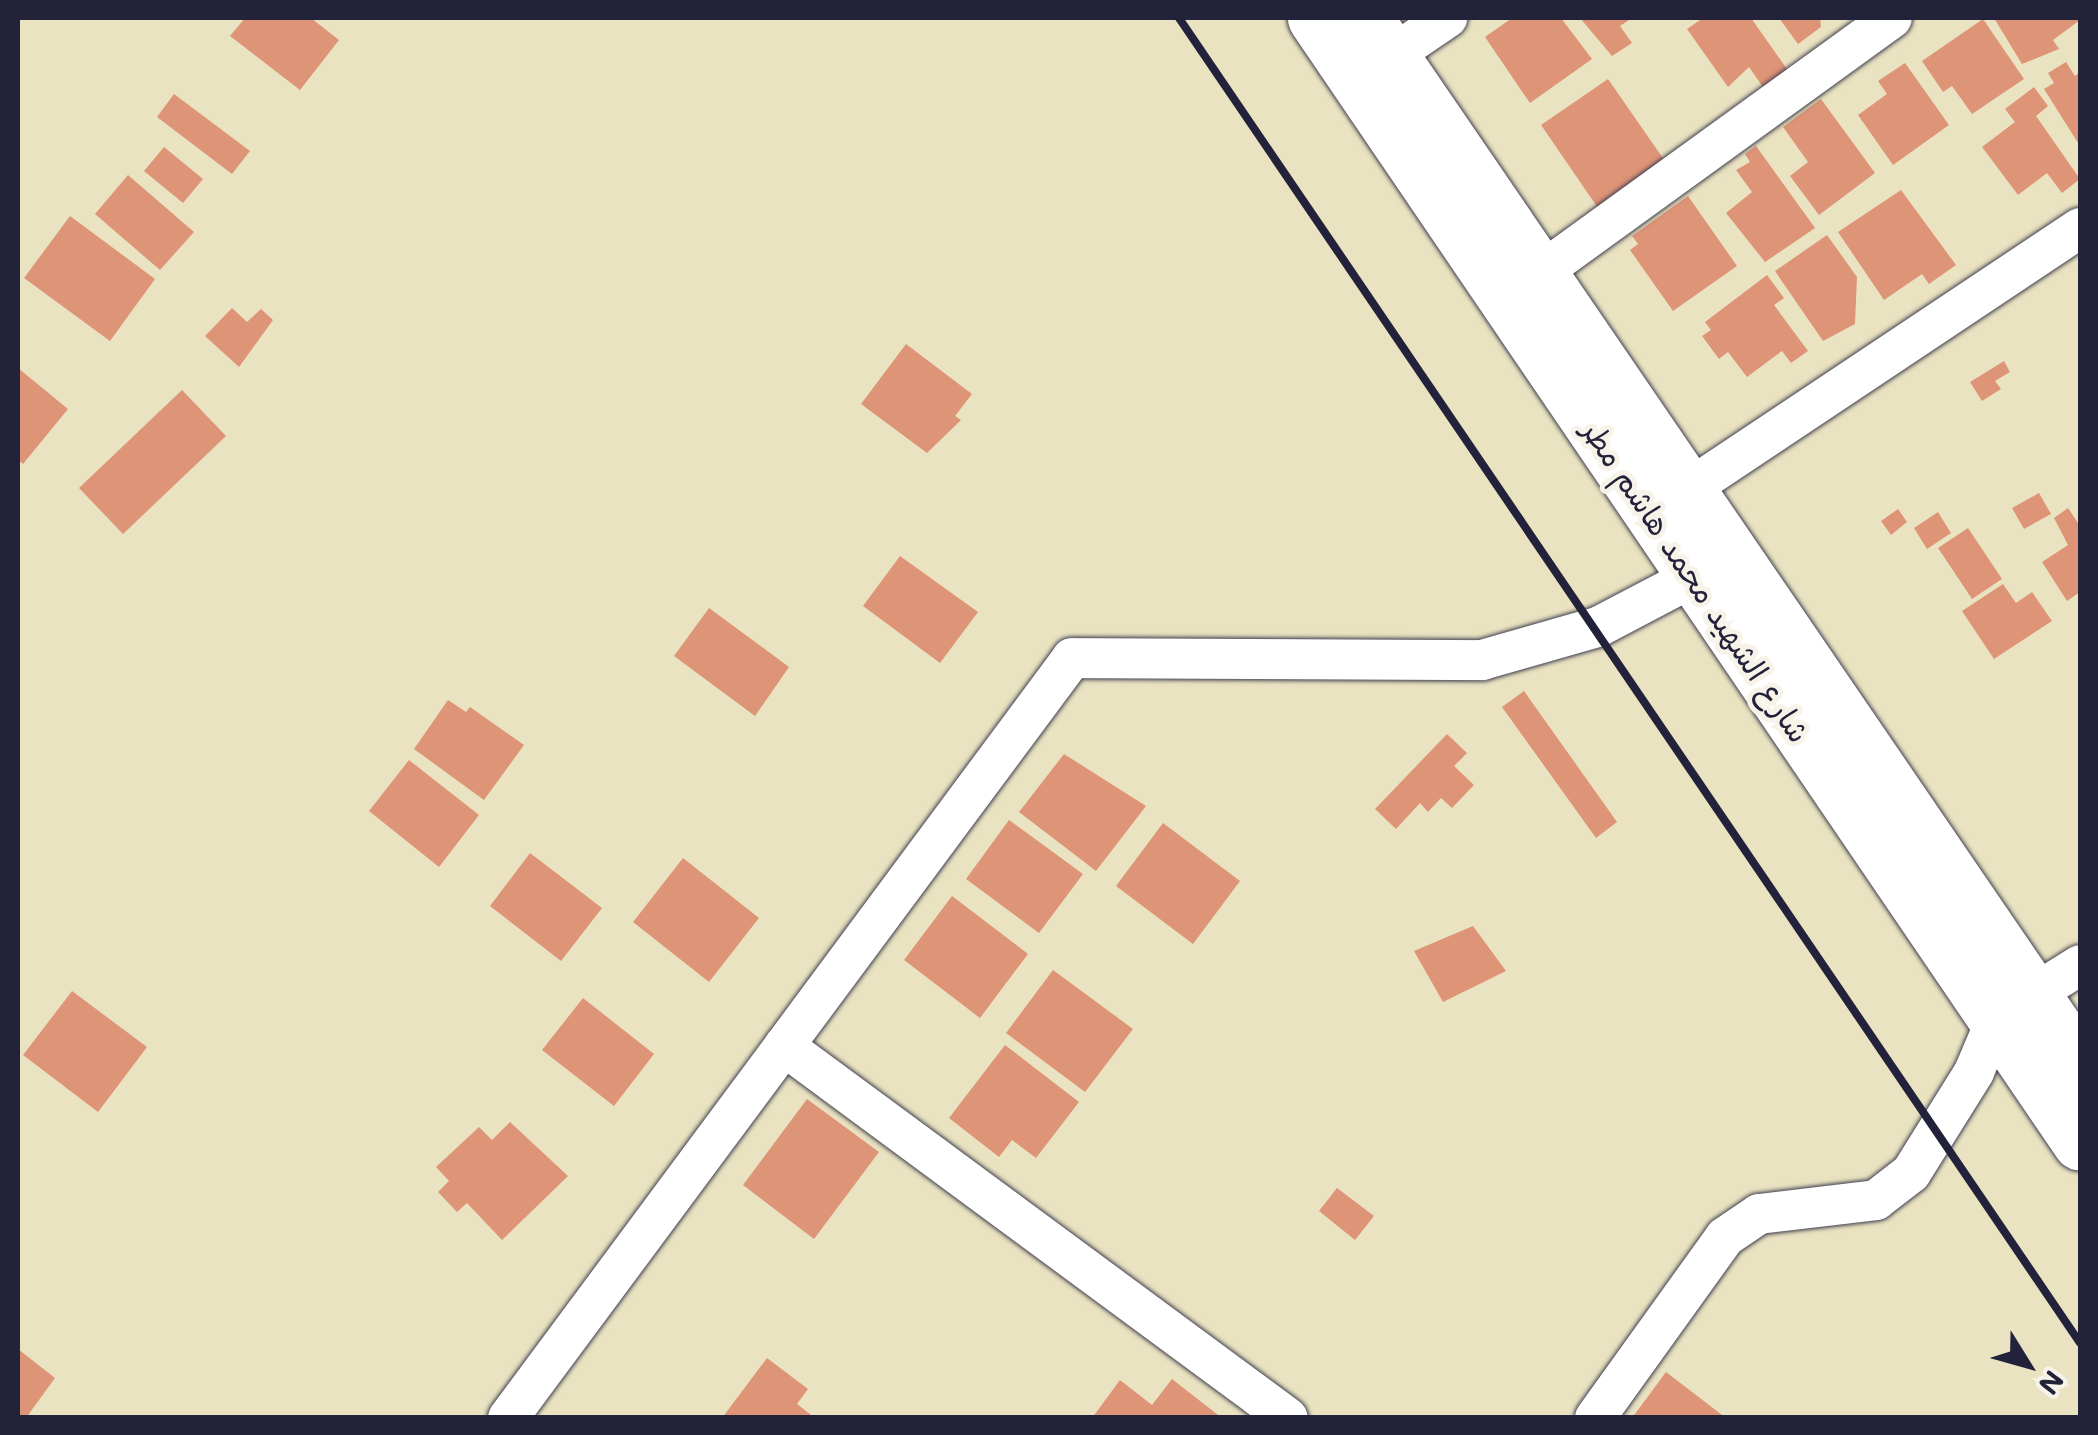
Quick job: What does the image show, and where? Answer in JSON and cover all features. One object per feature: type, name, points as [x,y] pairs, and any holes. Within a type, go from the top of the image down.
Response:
[{"type":"main road","name":"شارع الشهيد محمد هاشم مطر","points":[[1314,18],[1686,490],[2015,1007],[2080,1144]]},
{"type":"main road","name":"شارع الشهيد محمد هاشم مطر","points":[[1378,37],[1695,576],[2015,1007],[2080,1064]]},
{"type":"street","points":[[1378,37],[1447,18]]},
{"type":"street","points":[[1523,284],[1892,18]]},
{"type":"street","points":[[1686,490],[2080,228]]},
{"type":"street","points":[[508,1418],[1072,658],[1482,660],[1598,627],[1695,576]]},
{"type":"street","points":[[1594,1418],[1725,1237],[1758,1214],[1876,1200],[1911,1172],[2015,1007],[2080,964]]},
{"type":"street","points":[[784,1046],[1288,1418]]},
{"type":"building","points":[[245,18],[311,18],[339,40],[300,90],[230,36]]},
{"type":"building","points":[[1512,18],[1561,18],[1592,59],[1530,103],[1485,37]]},
{"type":"building","points":[[1580,18],[1632,18],[1620,26],[1632,43],[1612,56]]},
{"type":"building","points":[[1703,18],[1751,18],[1789,72],[1765,90],[1749,67],[1728,87],[1687,29]]},
{"type":"building","points":[[1779,18],[1820,18],[1821,27],[1798,44]]},
{"type":"building","points":[[1994,18],[2080,20],[2053,40],[2059,49],[2022,64]]},
{"type":"building","points":[[1983,19],[2024,79],[1972,114],[1952,86],[1943,92],[1922,61]]},
{"type":"building","points":[[2066,62],[2075,76],[2080,72],[2080,146],[2044,89],[2054,83],[2048,73]]},
{"type":"building","points":[[1905,63],[1949,125],[1893,165],[1858,115],[1887,94],[1878,81]]},
{"type":"building","points":[[1608,79],[1667,164],[1600,211],[1541,125]]},
{"type":"building","points":[[2034,87],[2048,106],[2036,116],[2080,179],[2062,193],[2047,173],[2018,195],[1982,147],[2015,122],[2005,109]]},
{"type":"building","points":[[174,94],[250,151],[232,174],[157,117]]},
{"type":"building","points":[[1821,99],[1875,173],[1819,215],[1790,176],[1808,162],[1783,127]]},
{"type":"building","points":[[1756,146],[1815,228],[1765,262],[1726,213],[1752,192],[1736,170],[1750,162],[1745,154]]},
{"type":"building","points":[[164,147],[203,179],[183,203],[144,171]]},
{"type":"building","points":[[128,175],[194,232],[160,270],[95,214]]},
{"type":"building","points":[[1901,190],[1956,265],[1929,284],[1922,274],[1884,300],[1838,232]]},
{"type":"building","points":[[1688,196],[1737,266],[1673,311],[1630,250],[1638,244],[1632,236]]},
{"type":"building","points":[[70,216],[155,279],[110,341],[24,278]]},
{"type":"building","points":[[1827,235],[1857,277],[1855,324],[1823,341],[1775,271]]},
{"type":"building","points":[[1767,275],[1784,298],[1774,305],[1808,351],[1791,363],[1782,351],[1747,377],[1728,352],[1719,359],[1702,336],[1711,330],[1705,322]]},
{"type":"building","points":[[232,308],[247,322],[261,309],[273,320],[239,367],[205,336]]},
{"type":"building","points":[[906,344],[972,394],[955,416],[961,420],[927,453],[861,404]]},
{"type":"building","points":[[2004,361],[2010,372],[1995,381],[2001,389],[1982,401],[1970,382]]},
{"type":"building","points":[[18,368],[68,409],[23,464],[18,460]]},
{"type":"building","points":[[182,390],[226,436],[123,534],[79,488]]},
{"type":"building","points":[[2039,493],[2051,514],[2024,529],[2012,508]]},
{"type":"building","points":[[2068,508],[2080,526],[2080,592],[2067,601],[2042,562],[2068,545],[2054,518]]},
{"type":"building","points":[[1898,509],[1907,522],[1891,535],[1881,521]]},
{"type":"building","points":[[1938,512],[1951,533],[1927,549],[1914,528]]},
{"type":"building","points":[[1968,528],[2002,579],[1972,599],[1938,548]]},
{"type":"building","points":[[900,556],[978,612],[940,663],[863,606]]},
{"type":"building","points":[[2003,584],[2016,603],[2032,592],[2052,621],[1994,659],[1962,611]]},
{"type":"building","points":[[709,608],[789,667],[755,716],[674,656]]},
{"type":"building","points":[[1524,691],[1617,822],[1596,838],[1502,707]]},
{"type":"building","points":[[448,700],[466,712],[470,707],[524,745],[484,800],[414,749]]},
{"type":"building","points":[[1447,734],[1467,753],[1454,766],[1474,785],[1452,808],[1441,798],[1428,812],[1420,803],[1396,829],[1375,809]]},
{"type":"building","points":[[1064,754],[1146,806],[1096,871],[1019,812]]},
{"type":"building","points":[[409,760],[479,815],[439,867],[369,811]]},
{"type":"building","points":[[1009,820],[1083,874],[1039,933],[966,879]]},
{"type":"building","points":[[1163,823],[1240,881],[1193,944],[1116,886]]},
{"type":"building","points":[[530,853],[602,908],[561,961],[490,906]]},
{"type":"building","points":[[683,858],[759,918],[709,982],[633,922]]},
{"type":"building","points":[[952,896],[1028,954],[980,1018],[904,960]]},
{"type":"building","points":[[1473,926],[1506,971],[1443,1002],[1414,951]]},
{"type":"building","points":[[1053,970],[1133,1029],[1085,1092],[1006,1033]]},
{"type":"building","points":[[72,991],[147,1047],[98,1112],[23,1055]]},
{"type":"building","points":[[583,998],[654,1054],[614,1106],[542,1050]]},
{"type":"building","points":[[1005,1045],[1079,1102],[1036,1158],[1012,1140],[999,1157],[949,1118]]},
{"type":"building","points":[[807,1099],[879,1152],[814,1239],[743,1185]]},
{"type":"building","points":[[510,1122],[568,1176],[502,1240],[467,1203],[457,1212],[438,1192],[449,1181],[436,1167],[479,1127],[492,1140]]},
{"type":"building","points":[[1337,1188],[1374,1216],[1355,1240],[1319,1211]]},
{"type":"building","points":[[18,1349],[55,1378],[26,1418],[18,1418]]},
{"type":"building","points":[[767,1358],[808,1389],[797,1404],[815,1418],[722,1418]]},
{"type":"building","points":[[1666,1372],[1726,1418],[1632,1418]]},
{"type":"building","points":[[1172,1379],[1222,1418],[1092,1418],[1120,1380],[1152,1405]]},
{"type":"railway","points":[[1179,18],[2080,1343]]}]
